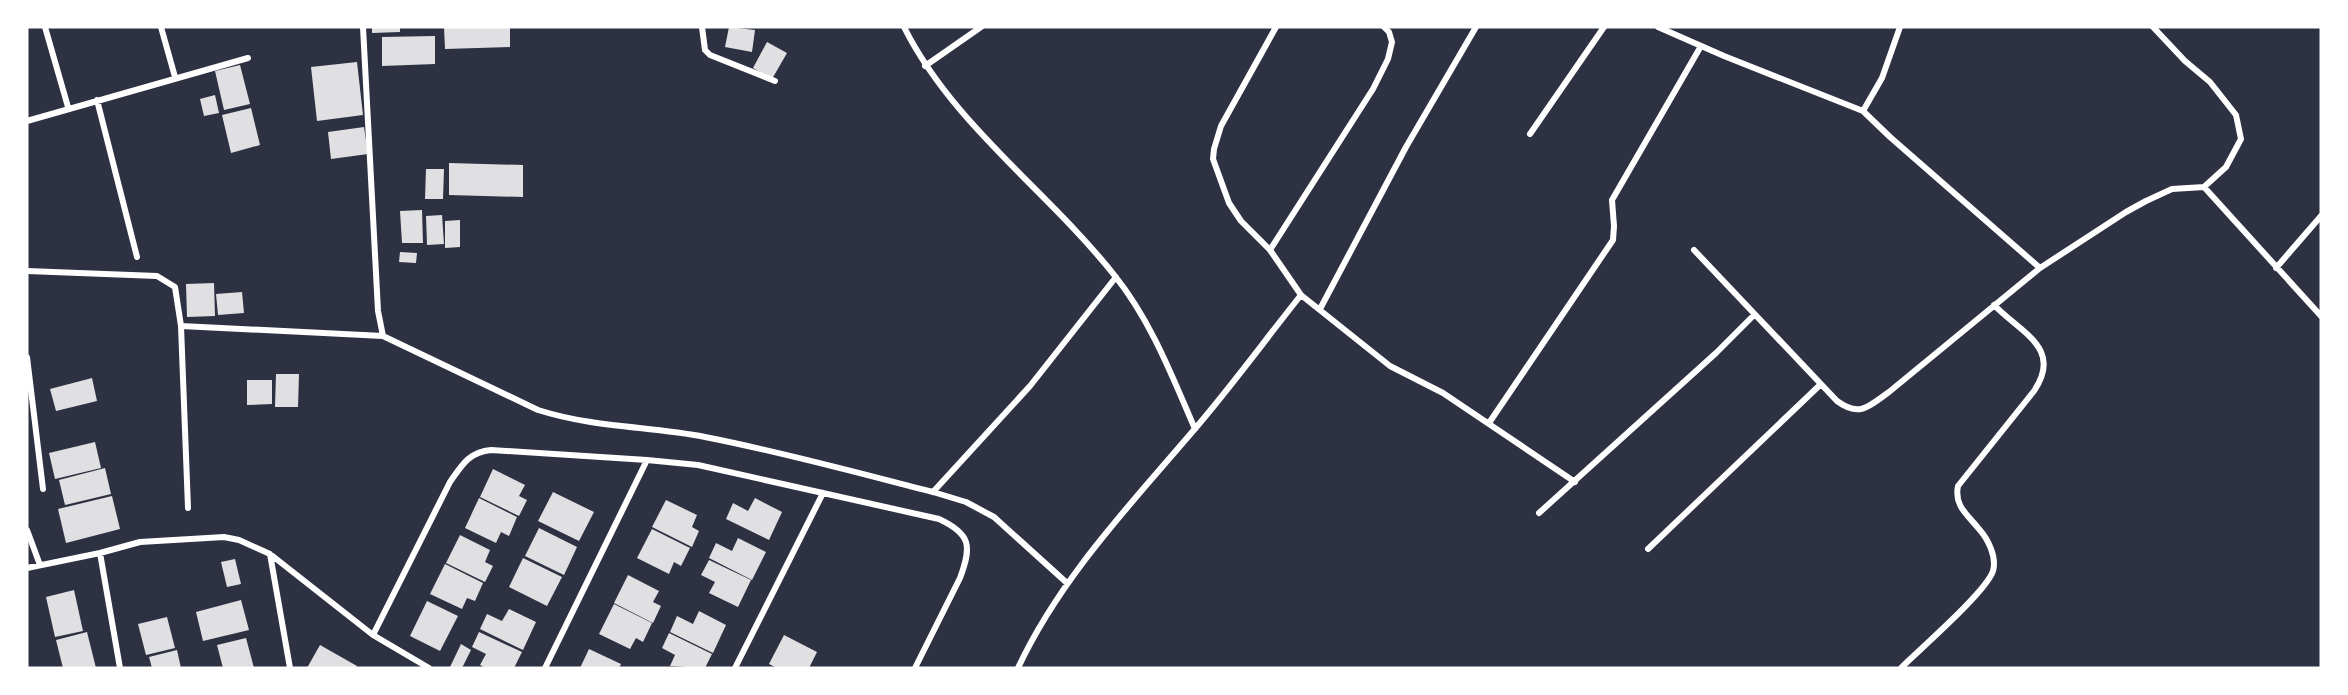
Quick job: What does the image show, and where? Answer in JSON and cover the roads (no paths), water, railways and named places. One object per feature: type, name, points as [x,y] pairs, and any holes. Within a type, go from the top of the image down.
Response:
[{"type":"street","points":[[45,27],[68,108]]},
{"type":"street","points":[[161,27],[176,77]]},
{"type":"street","points":[[363,27],[378,311],[383,336]]},
{"type":"street","points":[[702,27],[705,50],[710,55],[775,81]]},
{"type":"street","points":[[903,27],[925,66],[978,128],[1074,228],[1116,277],[1158,343],[1195,429]]},
{"type":"street","points":[[925,66],[981,27]]},
{"type":"street","points":[[1276,27],[1221,126],[1214,148],[1213,159],[1229,203],[1241,221],[1270,250],[1301,296],[1390,366],[1443,393],[1575,482]]},
{"type":"street","points":[[1270,250],[1373,89],[1388,59],[1392,42],[1389,32],[1384,27]]},
{"type":"street","points":[[1320,309],[1407,147],[1476,27]]},
{"type":"street","points":[[1530,134],[1604,27]]},
{"type":"street","points":[[1658,27],[1863,111],[2040,268]]},
{"type":"street","points":[[1863,111],[1882,78],[1900,27]]},
{"type":"street","points":[[1694,250],[1754,315],[1845,407],[1864,410],[2040,268],[2146,201],[2172,189],[2204,187],[2226,167],[2241,139],[2236,115],[2210,82],[2185,61],[2153,27]]},
{"type":"street","points":[[1489,423],[1612,240],[1614,226],[1612,200],[1701,46]]},
{"type":"street","points":[[27,121],[249,58]]},
{"type":"street","points":[[97,100],[137,257]]},
{"type":"street","points":[[2204,187],[2321,316]]},
{"type":"street","points":[[2276,268],[2321,216]]},
{"type":"street","points":[[27,271],[157,276],[175,287],[181,326],[188,508]]},
{"type":"street","points":[[933,492],[1030,386],[1116,277]]},
{"type":"street","points":[[1018,668],[1028,647],[1067,583],[1131,503],[1195,429],[1301,296]]},
{"type":"street","points":[[1901,668],[1975,595],[1993,570],[1994,560],[1985,537],[1958,504],[1956,495],[1958,486],[2040,383],[2045,361],[2042,349],[1994,305]]},
{"type":"street","points":[[1539,513],[1716,353],[1754,315]]},
{"type":"street","points":[[181,326],[383,336],[538,410],[563,418],[593,424],[704,436],[933,492],[966,502],[994,517],[1067,583]]},
{"type":"street","points":[[27,357],[43,489]]},
{"type":"street","points":[[1648,549],[1821,384]]},
{"type":"street","points":[[373,635],[450,482],[472,454],[491,450],[698,465],[939,519],[963,533],[967,548],[966,563],[915,668]]},
{"type":"street","points":[[544,668],[647,460]]},
{"type":"street","points":[[735,668],[823,493]]},
{"type":"street","points":[[27,530],[40,565]]},
{"type":"street","points":[[27,568],[140,542],[224,537],[254,545],[270,554],[373,635],[429,668]]},
{"type":"street","points":[[100,553],[120,668]]},
{"type":"street","points":[[270,554],[290,668]]}]
